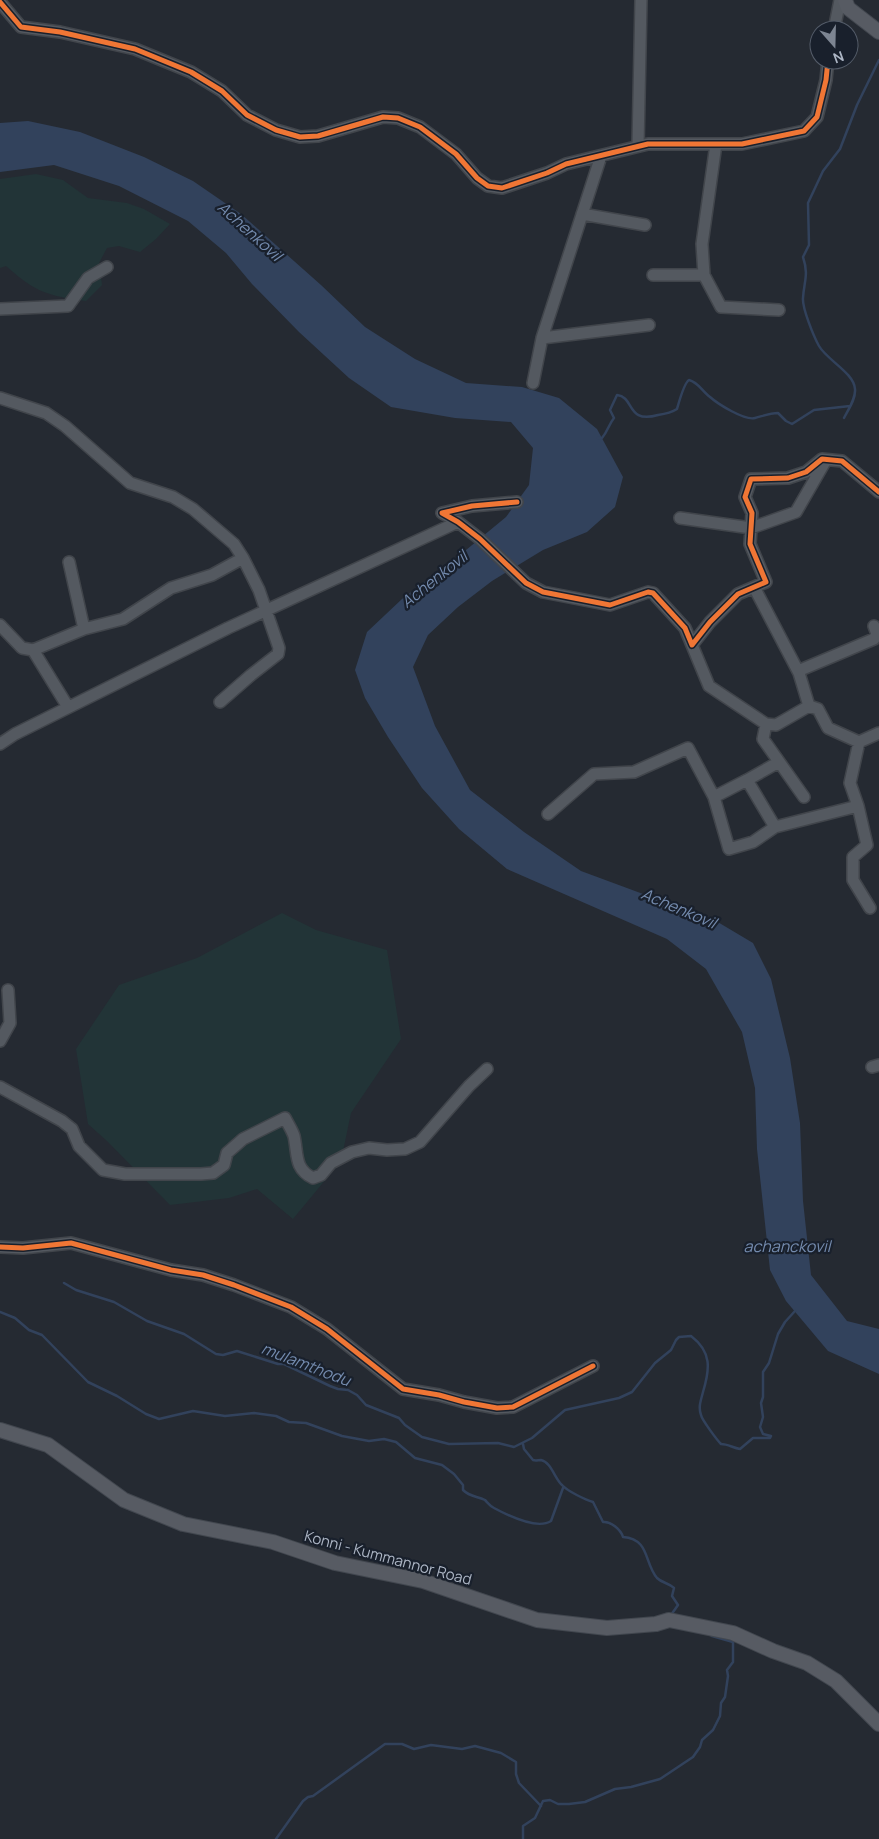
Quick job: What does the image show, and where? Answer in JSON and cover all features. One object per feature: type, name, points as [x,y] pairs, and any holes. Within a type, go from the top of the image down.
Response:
[{"type":"main road","points":[[845,0],[848,8],[879,32]]},
{"type":"main road","name":"Konni - Kummannor Road","points":[[0,1430],[48,1445],[124,1500],[183,1524],[273,1542],[335,1563],[423,1581],[537,1620],[607,1628],[656,1624],[669,1620],[733,1633],[807,1664],[836,1681],[879,1724]]},
{"type":"street","points":[[638,146],[641,0]]},
{"type":"street","points":[[836,20],[840,0]]},
{"type":"street","points":[[0,2],[21,27],[60,32],[135,49],[191,72],[222,91],[247,115],[276,130],[300,136],[318,136],[383,117],[398,118],[420,127],[456,154],[477,178],[488,186],[502,188],[547,173],[566,164],[648,144],[742,144],[804,131],[818,117],[827,70]]},
{"type":"street","points":[[716,144],[702,244],[704,276],[722,307],[779,310]]},
{"type":"street","points":[[533,382],[542,338],[601,156]]},
{"type":"street","points":[[582,214],[646,225]]},
{"type":"street","points":[[0,309],[68,306],[88,278],[107,267]]},
{"type":"street","points":[[653,275],[704,276]]},
{"type":"street","points":[[542,338],[649,325]]},
{"type":"street","points":[[0,398],[46,414],[64,426],[130,483],[174,497],[193,509],[234,544],[259,590],[279,648],[278,654],[220,702]]},
{"type":"street","points":[[692,645],[710,622],[738,594],[766,582],[750,544],[752,513],[745,497],[751,479],[788,478],[806,472],[822,459],[842,461],[879,492]]},
{"type":"street","points":[[680,518],[751,528],[796,512],[826,460]]},
{"type":"street","points":[[517,502],[472,506],[442,513],[458,522],[480,539],[526,583],[543,592],[610,606],[648,592],[653,593],[686,628],[709,686],[766,724],[776,725],[809,706]]},
{"type":"street","points":[[0,744],[15,734],[266,610],[458,522]]},
{"type":"street","points":[[0,625],[22,648],[33,650],[84,629],[123,619],[171,588],[212,576],[243,558]]},
{"type":"street","points":[[69,562],[84,629]]},
{"type":"street","points":[[754,587],[798,671],[809,706],[818,710],[828,728],[859,742],[879,733]]},
{"type":"street","points":[[798,671],[874,639],[877,634],[874,626]]},
{"type":"street","points":[[33,650],[68,708]]},
{"type":"street","points":[[766,724],[764,740],[804,797]]},
{"type":"street","points":[[859,742],[850,783],[858,806],[867,845]]},
{"type":"street","points":[[548,814],[594,774],[634,772],[688,748],[714,796],[729,849],[753,842],[775,827],[858,806]]},
{"type":"street","points":[[714,796],[779,762]]},
{"type":"street","points":[[747,780],[775,827]]},
{"type":"street","points":[[870,908],[853,880],[853,857],[867,845],[879,844]]},
{"type":"street","points":[[0,1041],[10,1023],[8,990]]},
{"type":"street","points":[[0,1087],[62,1121],[72,1129],[79,1146],[103,1170],[125,1174],[202,1174],[213,1172],[224,1165],[227,1153],[243,1139],[286,1118],[293,1134],[299,1165],[304,1174],[313,1178],[321,1175],[330,1163],[352,1152],[369,1148],[405,1149],[420,1142],[487,1068]]},
{"type":"street","points":[[0,1247],[23,1248],[71,1243],[171,1270],[203,1275],[234,1285],[291,1307],[326,1329],[403,1389],[440,1395],[464,1402],[497,1408],[513,1407],[594,1366]]},
{"type":"shaded area","points":[[36,174],[63,180],[88,198],[127,203],[144,209],[170,224],[140,252],[119,246],[107,248],[99,263],[102,285],[86,301],[52,295],[25,282],[6,266],[0,268],[0,179]]},
{"type":"shaded area","points":[[282,913],[316,930],[387,950],[401,1039],[351,1113],[341,1161],[293,1219],[257,1189],[229,1198],[170,1205],[88,1124],[76,1049],[119,985],[197,958]]},
{"type":"water","points":[[28,121],[80,132],[144,157],[193,181],[241,214],[365,327],[415,359],[466,383],[522,387],[559,398],[597,429],[623,477],[615,507],[587,532],[543,550],[492,581],[458,607],[428,635],[413,667],[435,726],[470,790],[524,832],[581,871],[716,921],[753,943],[771,979],[790,1058],[800,1123],[803,1201],[811,1275],[847,1321],[879,1329],[879,1374],[828,1351],[786,1301],[770,1270],[757,1149],[755,1088],[742,1032],[706,969],[667,939],[507,869],[459,829],[422,788],[365,698],[355,670],[367,632],[402,599],[506,517],[529,485],[533,448],[511,422],[455,418],[391,407],[349,378],[299,332],[252,284],[226,253],[188,221],[119,186],[54,165],[0,172],[0,123]]},
{"type":"waterway","points":[[844,418],[854,397],[855,389],[853,383],[850,377],[819,346],[803,303],[806,273],[803,257],[809,245],[808,203],[823,171],[840,149],[857,105],[879,60]]},
{"type":"waterway","points":[[598,438],[602,438],[614,418],[610,410],[617,395],[623,397],[632,409],[641,416],[648,417],[666,414],[677,409],[689,380],[725,408],[738,415],[751,418],[778,413],[792,424],[814,410],[850,406]]},
{"type":"waterway","name":"mulamthodu","points":[[64,1283],[76,1290],[114,1302],[147,1321],[184,1334],[216,1354],[223,1355],[237,1351],[278,1364],[284,1364],[330,1386],[348,1390],[357,1395],[366,1405],[399,1418],[405,1425],[422,1437],[449,1444],[498,1443],[514,1447],[532,1438],[565,1410],[619,1398],[632,1392],[655,1363],[671,1350],[679,1337],[691,1336],[703,1348],[708,1361],[700,1409],[704,1421],[716,1438],[721,1444],[740,1449],[753,1438],[770,1438],[771,1436]]},
{"type":"waterway","name":"mulamthodu","points":[[771,1436],[763,1434],[760,1427],[763,1417],[761,1403],[763,1397],[763,1372],[769,1363],[778,1334],[785,1322],[795,1311]]},
{"type":"waterway","points":[[0,1312],[15,1318],[29,1330],[42,1335],[88,1382],[117,1396],[146,1414],[159,1419],[193,1411],[225,1416],[254,1413],[276,1416],[289,1422],[306,1423],[342,1436],[369,1441],[384,1439],[396,1442],[415,1458],[442,1465],[454,1474],[463,1485],[463,1490],[468,1494],[485,1500],[506,1514],[530,1523],[538,1524],[551,1521],[563,1488]]},
{"type":"waterway","points":[[523,1444],[524,1449],[533,1460],[541,1460],[548,1464],[564,1487],[593,1502],[603,1522],[612,1524],[623,1537],[638,1542],[657,1578],[674,1588],[672,1596],[678,1605],[671,1615]]},
{"type":"waterway","points":[[523,1839],[523,1826],[535,1818],[543,1801],[550,1800],[558,1804],[585,1802],[615,1789],[631,1787],[660,1779],[693,1757],[700,1747],[702,1740],[713,1730],[720,1716],[721,1703],[725,1697],[727,1670],[733,1662],[733,1642],[710,1634]]},
{"type":"waterway","points":[[276,1839],[303,1801],[313,1796],[385,1744],[402,1744],[414,1749],[431,1745],[462,1749],[475,1746],[501,1753],[516,1762],[516,1774],[519,1783],[541,1806]]},
{"type":"cycle path","points":[[0,2],[21,27],[60,32],[135,49],[191,72],[222,91],[247,115],[276,130],[300,137],[318,136],[383,117],[398,118],[420,127],[456,154],[477,178],[488,186],[502,188],[547,173],[566,164],[648,144],[742,144],[804,131],[817,117],[827,70]]},
{"type":"cycle path","points":[[517,502],[472,506],[442,513],[458,522],[480,539],[526,583],[543,592],[610,605],[648,592],[653,593],[685,628],[692,645],[710,622],[738,594],[766,582],[750,544],[752,513],[745,497],[751,479],[788,478],[806,472],[822,459],[842,461],[879,492]]},
{"type":"cycle path","points":[[0,1247],[23,1248],[71,1243],[171,1270],[203,1275],[234,1285],[291,1307],[327,1329],[403,1389],[439,1395],[464,1402],[497,1408],[513,1407],[593,1366]]},
{"type":"water label","name":"Achenkovil","points":[[250,231]]},
{"type":"water label","name":"Achenkovil","points":[[434,579]]},
{"type":"water label","name":"Achenkovil","points":[[679,908]]},
{"type":"water label","name":"achanckovil","points":[[787,1246]]}]
